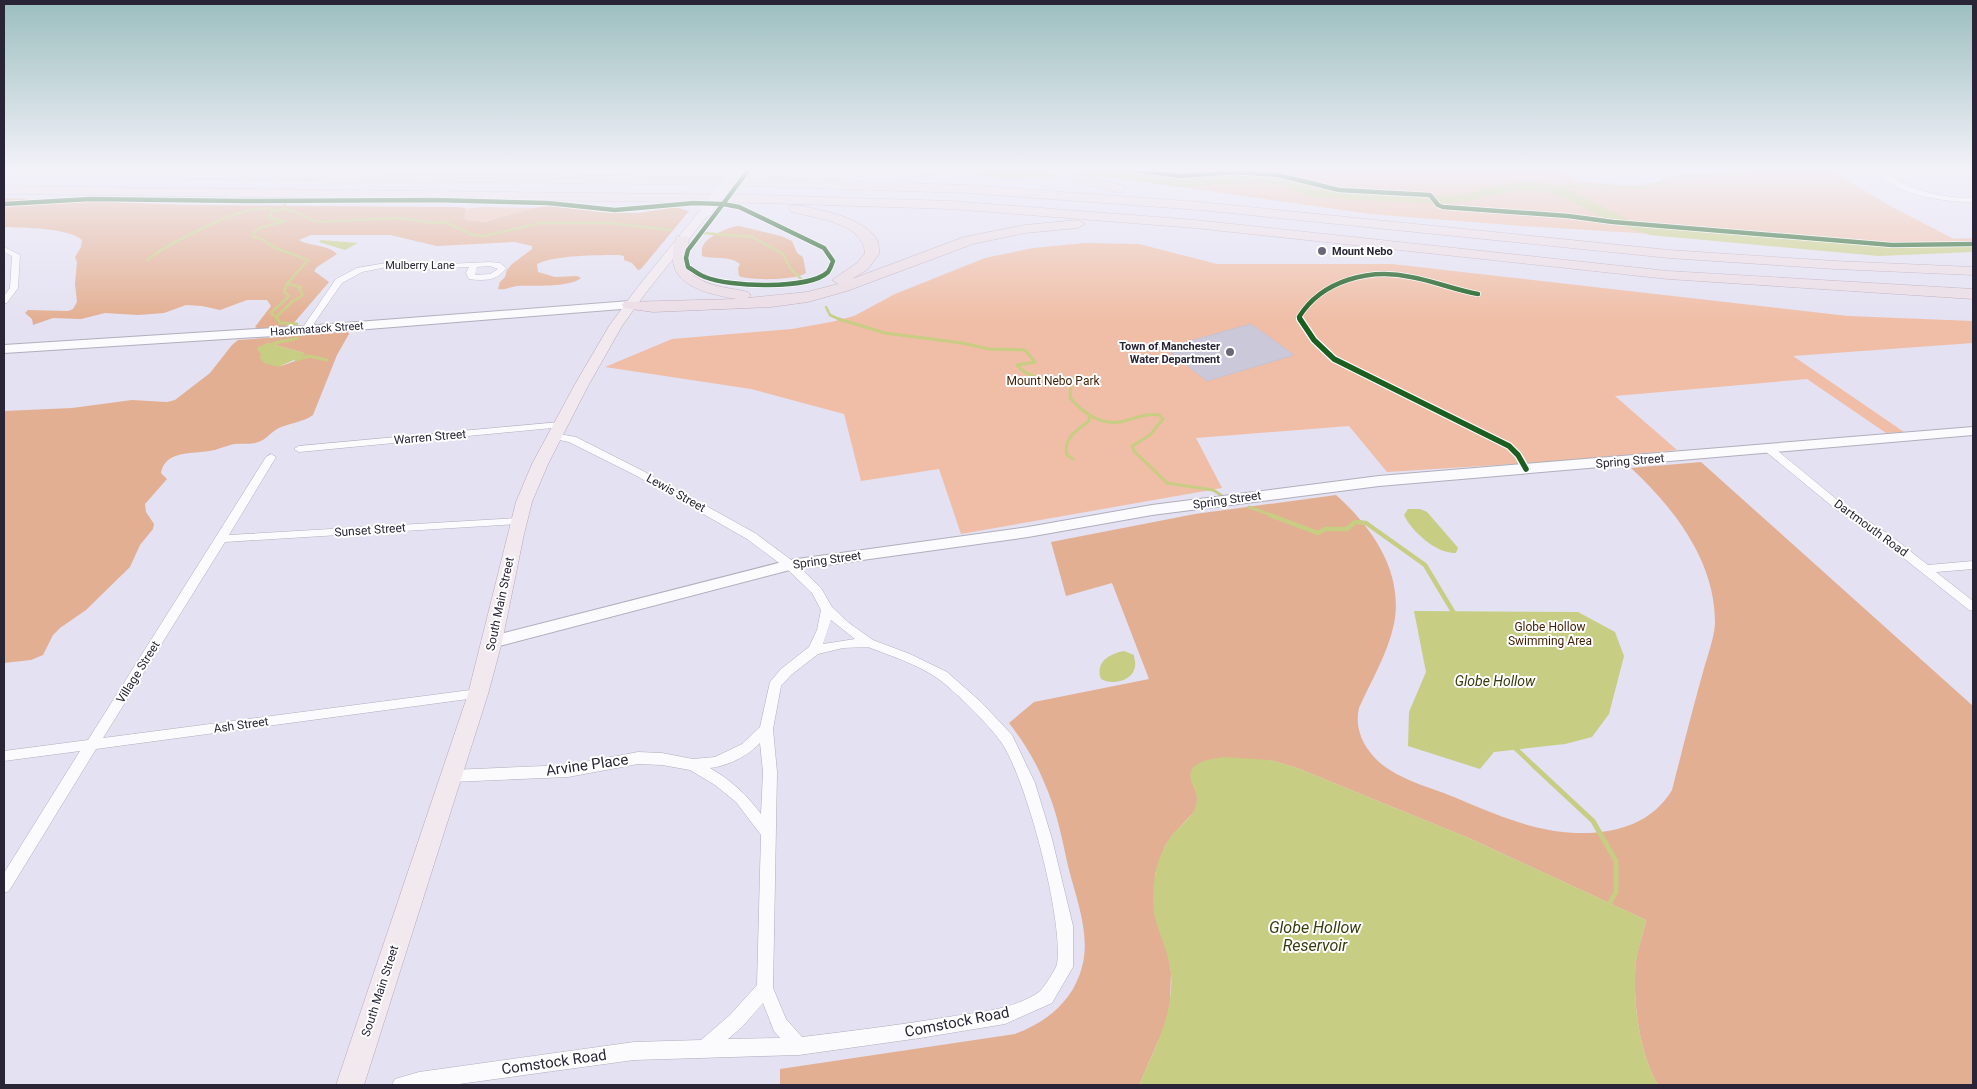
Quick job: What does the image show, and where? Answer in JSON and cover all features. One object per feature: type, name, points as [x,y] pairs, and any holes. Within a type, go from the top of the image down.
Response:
[{"type":"highway","points":[[630,305],[651,300],[763,296],[812,289],[848,276],[862,266],[870,256],[872,247],[868,238],[859,228],[836,219]]},
{"type":"highway","points":[[1138,219],[1735,280],[1973,294]]},
{"type":"highway","points":[[1318,219],[1696,256],[1835,266],[1973,271]]},
{"type":"highway","points":[[1338,219],[1370,224]]},
{"type":"highway","points":[[630,305],[653,307],[771,302],[808,297],[842,288],[969,240],[1012,231],[1056,226],[1094,224],[1141,226],[1340,243],[1393,245]]},
{"type":"highway","points":[[682,239],[680,259],[682,267],[696,281],[709,288],[729,293],[763,296]]},
{"type":"main road","name":"South Main Street","points":[[350,1085],[478,694],[492,642],[518,520],[533,478],[592,366],[630,305],[699,219]]},
{"type":"street","points":[[4,249],[16,255],[14,288],[4,301]]},
{"type":"street","points":[[4,261],[15,264]]},
{"type":"street","name":"Mulberry Lane","points":[[305,330],[339,282],[360,270],[392,264],[425,267],[474,265]]},
{"type":"street","name":"Hackmatack Street","points":[[4,349],[305,330],[630,305]]},
{"type":"street","name":"Warren Street","points":[[300,449],[557,431]]},
{"type":"street","name":"Lewis Street","points":[[557,431],[683,497],[750,536],[790,565]]},
{"type":"street","name":"Spring Street","points":[[492,642],[790,565],[1019,533],[1152,510],[1306,489],[1973,431]]},
{"type":"street","name":"Dartmouth Road","points":[[1769,449],[1842,509],[1886,538],[1973,607]]},
{"type":"street","name":"Village Street","points":[[4,886],[65,784],[222,539],[271,456]]},
{"type":"street","name":"Sunset Street","points":[[222,539],[518,520]]},
{"type":"street","points":[[1926,569],[1973,564]]},
{"type":"street","name":"Comstock Road","points":[[400,1085],[634,1051],[799,1046],[920,1030],[1005,1016],[1046,997],[1065,967],[1065,926],[1046,839],[1028,783],[1007,739],[976,706],[942,675],[906,657],[869,643],[827,610],[817,591],[790,565]]},
{"type":"street","points":[[814,650],[823,630],[827,610]]},
{"type":"street","points":[[799,1046],[780,1024],[765,988],[770,772],[766,730],[775,685],[786,672],[814,650],[843,644],[869,643]]},
{"type":"street","name":"Ash Street","points":[[4,756],[478,694]]},
{"type":"street","name":"Arvine Place","points":[[451,776],[568,771],[638,758],[662,759],[693,765],[716,762],[747,748],[766,730]]},
{"type":"street","name":"Arvine Place","points":[[693,765],[720,781],[741,798],[768,834]]},
{"type":"street","points":[[703,1050],[736,1021],[765,988]]},
{"type":"green space","points":[[468,219],[500,219],[489,221]]},
{"type":"green space","points":[[1431,219],[1915,219],[1954,239],[1973,238],[1973,250],[1795,243]]},
{"type":"green space","name":"Mount Nebo Park","points":[[1085,243],[1139,244],[1217,264],[1392,264],[1848,316],[1973,321],[1973,343],[1793,356],[1904,432],[1886,433],[1807,379],[1615,396],[1677,450],[1575,460],[1387,472],[1349,426],[1196,438],[1222,488],[961,534],[939,469],[861,481],[844,414],[751,389],[605,367],[672,339],[792,329],[831,322],[854,316],[895,294],[985,258],[1033,248]]},
{"type":"shaded area","points":[[4,219],[466,219],[485,222],[496,219],[683,219],[641,269],[638,270],[632,263],[624,260],[624,256],[619,255],[577,256],[555,259],[537,264],[538,272],[555,277],[577,276],[581,278],[560,285],[517,286],[503,289],[498,289],[507,270],[532,249],[532,246],[515,242],[437,246],[390,235],[311,235],[299,240],[324,247],[337,254],[314,271],[329,282],[292,325],[261,330],[255,327],[271,306],[267,300],[247,300],[220,310],[186,305],[164,313],[138,315],[105,313],[81,319],[53,318],[33,325],[32,319],[25,313],[28,310],[68,311],[73,309],[77,302],[75,284],[77,262],[75,257],[81,247],[82,240],[56,230],[4,227]]},
{"type":"shaded area","points":[[739,226],[781,236],[792,241],[797,253],[803,257],[806,273],[784,278],[745,278],[739,276],[738,268],[740,264],[736,261],[702,256],[703,245],[710,238],[725,230]]},
{"type":"shaded area","points":[[348,332],[349,334],[337,355],[313,415],[277,429],[263,440],[255,443],[235,444],[212,450],[180,454],[168,460],[161,473],[167,479],[145,504],[146,512],[154,524],[153,529],[140,545],[130,567],[86,610],[53,635],[43,655],[31,660],[4,663],[4,411],[72,408],[132,400],[167,402],[175,400],[210,373],[238,340]],"holes":[[[268,343],[304,353],[298,360],[281,366],[260,358]]]},
{"type":"shaded area","points":[[1701,462],[1973,706],[1973,1085],[1658,1085],[1646,1058],[1636,1008],[1636,961],[1646,920],[1471,839],[1297,768],[1270,760],[1191,779],[1198,797],[1195,811],[1173,834],[1165,846],[1155,874],[1171,972],[1170,1004],[1167,1021],[1139,1085],[780,1085],[780,1069],[1015,1034],[1038,1023],[1057,1009],[1078,979],[1084,955],[1084,929],[1058,823],[1052,802],[1037,766],[1009,723],[1034,702],[1149,679],[1112,583],[1066,596],[1051,542],[1195,514],[1336,495],[1362,521],[1373,536],[1390,569],[1394,586],[1396,605],[1391,635],[1359,708],[1359,731],[1369,751],[1379,762],[1396,774],[1510,819],[1538,828],[1559,831],[1602,832],[1623,827],[1642,819],[1659,807],[1672,790],[1712,642],[1715,624],[1713,601],[1708,579],[1690,538],[1662,501],[1631,468]]},
{"type":"water","points":[[321,240],[358,243],[345,250],[319,242]]},
{"type":"water","points":[[268,343],[304,353],[305,355],[278,367],[264,363],[260,358],[261,353],[257,350],[258,347]]},
{"type":"water","points":[[1408,509],[1420,509],[1427,512],[1458,548],[1456,553],[1441,550],[1419,535],[1404,515]]},
{"type":"water","name":"Globe Hollow","points":[[1414,611],[1578,612],[1615,632],[1624,656],[1609,714],[1592,737],[1565,744],[1494,752],[1480,769],[1408,746],[1409,712],[1426,672]]},
{"type":"water","points":[[1124,651],[1134,655],[1135,667],[1130,676],[1115,682],[1101,679],[1100,668],[1102,663],[1113,654]]},
{"type":"water","name":"Globe Hollow Reservoir","points":[[1224,757],[1270,760],[1297,768],[1471,839],[1646,920],[1636,962],[1636,1009],[1646,1058],[1658,1085],[1139,1085],[1157,1044],[1170,1003],[1170,966],[1153,908],[1157,865],[1170,838],[1195,808],[1197,796],[1191,780],[1190,774],[1192,769],[1201,762]]},
{"type":"building","name":"Town of Manchester Water Department","points":[[1251,324],[1294,355],[1207,381],[1165,348]]},
{"type":"waterway","points":[[147,260],[183,238],[224,219]]},
{"type":"waterway","points":[[273,219],[285,221],[259,228],[253,234],[254,237],[262,239],[275,248],[308,260],[287,284]]},
{"type":"waterway","points":[[310,219],[316,222],[381,219]]},
{"type":"waterway","points":[[404,219],[433,223],[445,222],[473,235],[484,236],[540,223],[609,223],[670,230]]},
{"type":"waterway","points":[[1617,219],[1650,231],[1879,251],[1973,248]]},
{"type":"waterway","points":[[703,233],[752,237],[783,254],[790,268],[802,280]]},
{"type":"waterway","points":[[276,317],[271,313],[289,296],[284,292],[287,284]]},
{"type":"waterway","points":[[276,317],[293,301],[303,295],[299,289],[301,287],[287,284]]},
{"type":"waterway","points":[[826,307],[830,315],[843,321]]},
{"type":"waterway","points":[[276,317],[278,321]]},
{"type":"waterway","points":[[278,319],[280,323],[297,324]]},
{"type":"waterway","points":[[839,319],[885,333],[962,343],[989,349],[1025,350],[1035,362],[1017,365],[1035,377],[1071,384],[1070,398],[1089,415]]},
{"type":"waterway","points":[[266,347],[297,338]]},
{"type":"waterway","points":[[296,360],[309,356],[327,360]]},
{"type":"waterway","points":[[1073,459],[1067,455],[1067,444],[1072,435],[1089,421],[1089,415]]},
{"type":"waterway","points":[[1089,415],[1111,422],[1120,422],[1147,415],[1159,415],[1163,419],[1150,435],[1132,446],[1134,451],[1167,483],[1213,490],[1221,495]]},
{"type":"waterway","points":[[1249,507],[1274,516]]},
{"type":"waterway","points":[[1270,515],[1318,533],[1325,529],[1347,529],[1355,522],[1366,523],[1425,565],[1455,615]]},
{"type":"waterway","points":[[1512,745],[1535,767]]},
{"type":"waterway","points":[[1534,766],[1593,821],[1616,861],[1616,892],[1608,906]]},
{"type":"cycle path","points":[[711,219],[690,247],[686,258],[688,267],[705,277],[729,283],[786,284],[811,280],[828,272],[833,261],[824,248],[764,219]]},
{"type":"cycle path","points":[[1589,219],[1892,245],[1973,244]]},
{"type":"cycle path","points":[[1478,294],[1400,275],[1372,275],[1342,282],[1329,288],[1306,305],[1299,317],[1305,329],[1314,340],[1334,359],[1509,446],[1518,455],[1526,469]]},
{"type":"place","name":"Mount Nebo","points":[[1322,251]]},
{"type":"place","name":"Town of Manchester Water Department","points":[[1230,352]]},
{"type":"park label","name":"Globe Hollow Swimming Area","points":[[1550,634]]}]
